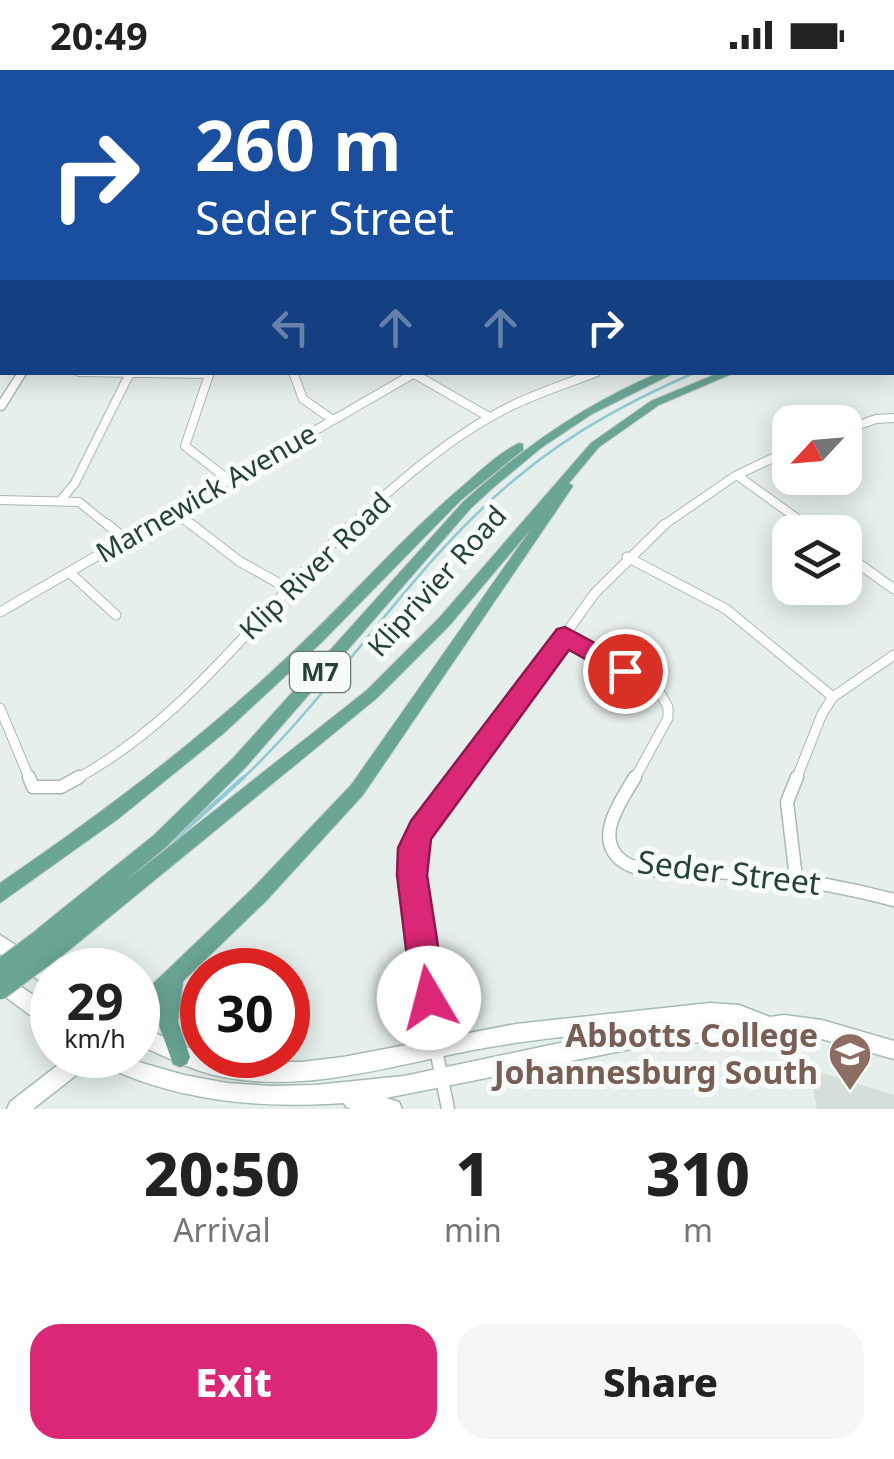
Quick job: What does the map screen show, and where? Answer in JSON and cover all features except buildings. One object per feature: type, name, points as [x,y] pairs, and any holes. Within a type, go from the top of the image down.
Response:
[{"type":"main road","points":[[0,407],[21,375]]},
{"type":"main road","name":"Kliprivier Road","points":[[0,990],[228,775],[467,505],[523,454],[595,407],[664,375]]},
{"type":"main road","name":"Kliprivier Road","points":[[0,968],[49,943],[372,694],[444,622],[604,438],[640,412],[681,390],[723,375]]},
{"type":"main road","points":[[6,888],[140,793],[238,712],[472,483],[542,432],[595,407]]},
{"type":"main road","points":[[160,990],[314,840],[357,790],[583,459]]},
{"type":"main road","points":[[0,944],[30,964]]},
{"type":"main road","points":[[174,977],[168,1022],[180,1057]]},
{"type":"main road","points":[[0,982],[30,1003]]},
{"type":"main road","points":[[310,1073],[512,1035],[683,1015],[748,1014],[764,1024],[825,1032],[894,1050]]},
{"type":"main road","points":[[144,1078],[190,1096],[268,1105],[346,1098],[636,1038],[750,1030],[764,1024]]},
{"type":"main road","points":[[160,1046],[180,1057]]},
{"type":"main road","points":[[17,1109],[57,1078]]},
{"type":"main road","points":[[346,1098],[392,1109]]},
{"type":"street","points":[[61,500],[74,483],[131,375]]},
{"type":"street","points":[[208,375],[185,443],[229,480]]},
{"type":"street","points":[[294,375],[303,398],[333,420]]},
{"type":"street","name":"Marnewick Avenue","points":[[0,612],[409,375]]},
{"type":"street","points":[[415,375],[490,418]]},
{"type":"street","name":"Klip River Road","points":[[0,708],[28,782],[37,790],[56,790],[84,777],[135,742],[353,524],[490,418],[589,375]]},
{"type":"street","points":[[862,424],[894,418]]},
{"type":"street","points":[[448,1109],[414,895],[413,848],[431,816],[502,727],[626,557],[663,526],[738,476],[772,459]]},
{"type":"street","points":[[738,476],[792,515]]},
{"type":"street","points":[[0,500],[79,502],[126,540]]},
{"type":"street","points":[[175,512],[239,561],[287,588]]},
{"type":"street","points":[[626,557],[726,609],[833,696]]},
{"type":"street","points":[[862,566],[894,589]]},
{"type":"street","points":[[69,572],[116,615]]},
{"type":"street","name":"Seder Street","points":[[565,636],[656,690],[668,707],[668,718],[610,822],[610,844],[621,860],[646,870],[717,870],[796,878],[894,900]]},
{"type":"street","points":[[796,878],[787,802],[833,696],[894,655]]},
{"type":"shaded area","name":"Abbotts College Johannesburg South","points":[[810,1069],[894,1095],[894,1109],[817,1109]]},
{"type":"waterway","points":[[244,777],[312,705],[410,586],[480,510],[539,460],[582,431],[690,375]]},
{"type":"waterway","points":[[174,840],[244,777]]},
{"type":"waterway","points":[[241,780],[244,777]]},
{"type":"place","name":"Abbotts College Johannesburg South","points":[[850,1092]]},
{"type":"route","points":[[429,998],[412,875],[413,848],[421,830],[502,727],[565,636],[625,671]]}]
